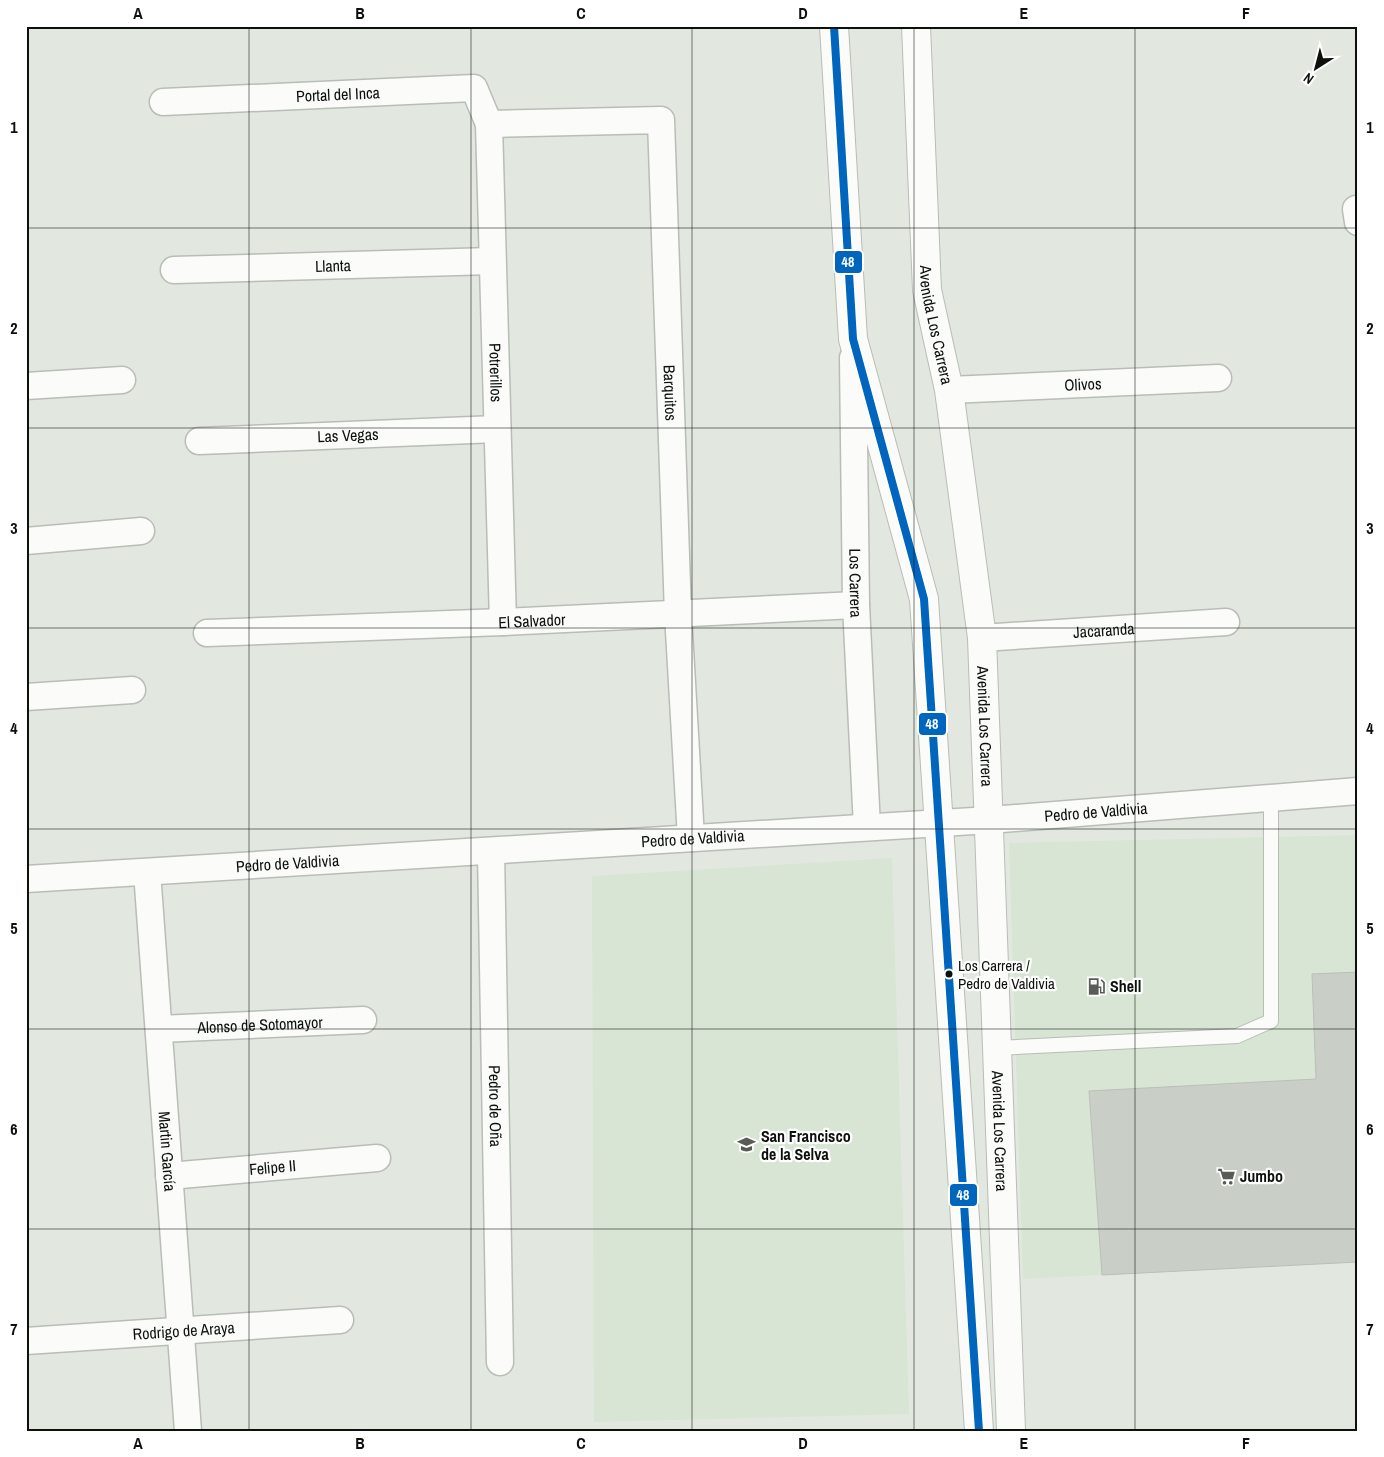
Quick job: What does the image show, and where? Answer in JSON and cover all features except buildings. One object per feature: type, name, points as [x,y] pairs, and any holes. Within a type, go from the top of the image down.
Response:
[{"type":"main road","points":[[834,26],[853,339],[924,599],[979,1431]]},
{"type":"main road","name":"Avenida Los Carrera","points":[[916,26],[928,290],[948,390],[982,638],[1011,1431]]},
{"type":"street","name":"Portal del Inca","points":[[163,102],[474,88],[489,124]]},
{"type":"street","name":"Barquitos","points":[[489,124],[662,120],[678,614],[691,838]]},
{"type":"street","name":"Potrerillos","points":[[489,124],[502,622]]},
{"type":"street","name":"Llanta","points":[[174,270],[492,261]]},
{"type":"street","name":"Los Carrera","points":[[853,339],[856,605],[867,827]]},
{"type":"street","name":"Olivos","points":[[948,390],[1218,378]]},
{"type":"street","points":[[26,386],[122,380]]},
{"type":"street","name":"Las Vegas","points":[[199,442],[497,429]]},
{"type":"street","points":[[26,541],[141,531]]},
{"type":"street","name":"El Salvador","points":[[208,633],[502,622],[856,605]]},
{"type":"street","name":"Jacaranda","points":[[982,638],[1226,622]]},
{"type":"street","points":[[26,697],[132,690]]},
{"type":"street","name":"Pedro de Valdivia","points":[[26,879],[990,820],[1358,791]]},
{"type":"street","name":"Pedro de Oña","points":[[492,851],[500,1362]]},
{"type":"street","name":"Martin García","points":[[147,872],[188,1431]]},
{"type":"street","name":"Alonso de Sotomayor","points":[[158,1029],[363,1020]]},
{"type":"street","name":"Felipe II","points":[[169,1176],[376,1158]]},
{"type":"street","name":"Rodrigo de Araya","points":[[26,1341],[340,1320]]},
{"type":"lane","points":[[998,1048],[1237,1036],[1271,1021],[1271,798]]},
{"type":"shaded area","points":[[1358,835],[1358,1262],[1023,1279],[1009,843]]},
{"type":"shaded area","name":"San Francisco de la Selva","points":[[892,858],[909,1414],[594,1422],[592,876]]},
{"type":"transit line","name":"48","points":[[834,26],[853,339],[924,599],[979,1431]]},
{"type":"place","name":"Los Carrera / Pedro de Valdivia","points":[[949,974]]},
{"type":"place","name":"Shell","points":[[1096,986]]},
{"type":"place","name":"San Francisco de la Selva","points":[[747,1145]]},
{"type":"place","name":"Jumbo","points":[[1226,1176]]}]
